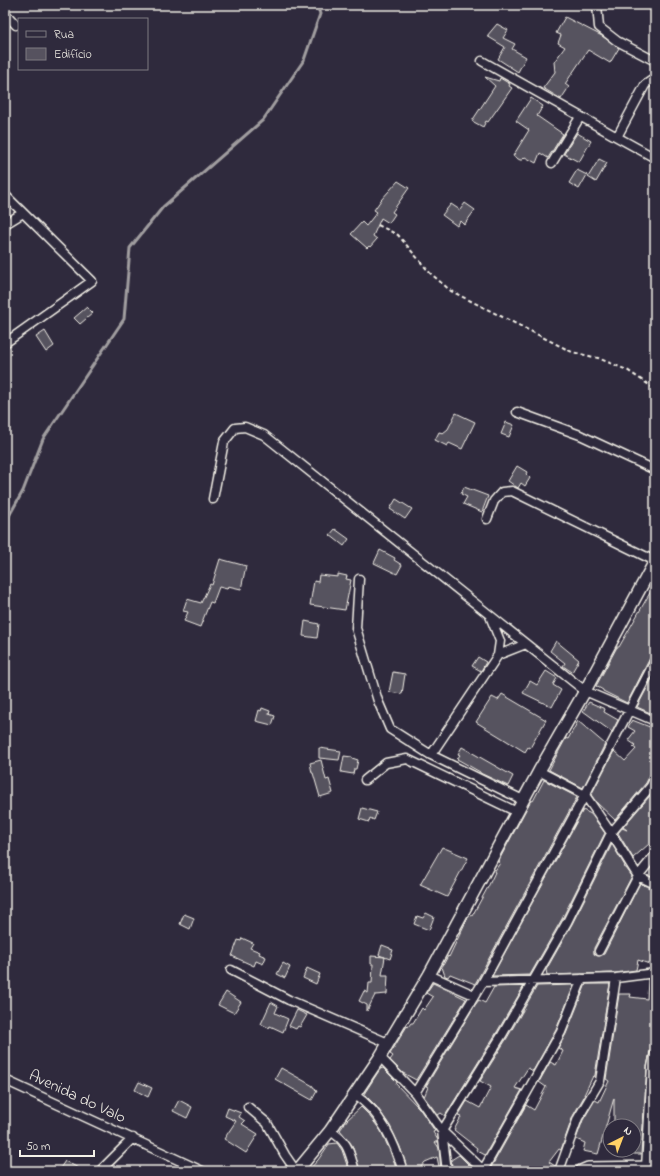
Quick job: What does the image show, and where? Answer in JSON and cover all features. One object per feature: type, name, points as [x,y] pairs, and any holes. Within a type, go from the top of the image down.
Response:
[{"type":"street","points":[[597,5],[599,27],[617,41],[655,61]]},
{"type":"street","points":[[5,13],[16,25]]},
{"type":"street","points":[[482,61],[655,158]]},
{"type":"street","points":[[617,137],[645,85],[655,78]]},
{"type":"street","points":[[552,163],[580,117]]},
{"type":"street","points":[[5,195],[92,281],[5,343]]},
{"type":"street","points":[[5,224],[23,213]]},
{"type":"street","points":[[517,412],[580,435],[655,470]]},
{"type":"street","points":[[213,499],[224,442],[235,428],[245,426],[264,435],[585,691],[655,721]]},
{"type":"street","points":[[248,1107],[267,1123],[285,1155],[298,1170],[330,1131],[355,1095],[380,1057],[429,975],[538,771],[585,691],[655,561],[512,491],[502,492],[494,501],[487,519]]},
{"type":"street","points":[[359,579],[356,628],[378,701],[390,729],[431,755],[523,800]]},
{"type":"street","points":[[431,755],[498,655],[500,641],[490,615]]},
{"type":"street","points":[[498,655],[526,644]]},
{"type":"street","points":[[415,1093],[483,982],[655,661]]},
{"type":"street","points":[[365,780],[386,763],[407,759],[517,812]]},
{"type":"street","points":[[538,771],[585,794],[638,876],[655,884]]},
{"type":"street","points":[[447,1171],[442,1131],[502,1035],[567,922],[611,833],[651,786],[655,777]]},
{"type":"street","points":[[599,951],[638,876],[655,855]]},
{"type":"street","points":[[231,970],[289,1000],[388,1042]]},
{"type":"street","points":[[483,982],[616,978],[655,973]]},
{"type":"street","points":[[429,975],[474,995]]},
{"type":"street","points":[[559,1171],[578,1118],[600,1081],[616,978]]},
{"type":"street","points":[[380,1057],[415,1093],[442,1131],[484,1170],[560,1032],[582,979]]},
{"type":"street","points":[[581,1171],[588,1168],[651,1167],[652,1067],[655,1053]]},
{"type":"street","name":"Avenida do Valo","points":[[5,1080],[202,1171]]},
{"type":"street","points":[[355,1095],[362,1100],[380,1119],[396,1148],[403,1171]]},
{"type":"street","points":[[330,1131],[341,1137],[349,1149],[355,1171]]},
{"type":"street","points":[[100,1171],[133,1138]]},
{"type":"path","points":[[378,225],[398,234],[430,273],[451,291],[572,352],[598,358],[627,370],[655,389]]},
{"type":"building","points":[[565,17],[602,36],[619,48],[610,63],[588,50],[565,84],[569,87],[561,99],[543,88],[555,72],[554,62],[565,47],[558,43],[561,35],[556,33]]},
{"type":"building","points":[[497,24],[508,30],[503,38],[515,44],[512,49],[526,57],[518,72],[498,59],[505,47],[487,36]]},
{"type":"building","points":[[485,77],[499,81],[500,78],[510,84],[509,86],[512,88],[483,127],[472,121],[495,86]]},
{"type":"building","points":[[531,98],[543,106],[537,116],[563,134],[548,158],[540,153],[536,163],[525,157],[520,160],[513,156],[529,130],[516,121]]},
{"type":"building","points":[[577,133],[591,141],[579,162],[564,154]]},
{"type":"building","points":[[599,159],[607,163],[596,182],[588,177]]},
{"type":"building","points":[[577,170],[587,175],[579,189],[569,183]]},
{"type":"building","points":[[398,181],[409,188],[392,212],[395,214],[389,223],[381,218],[373,236],[377,239],[370,247],[369,246],[367,248],[351,234],[362,222],[366,226],[377,212],[374,210],[381,200]]},
{"type":"building","points":[[465,203],[475,210],[464,225],[460,221],[457,226],[442,215],[451,204],[460,210]]},
{"type":"building","points":[[87,307],[93,313],[80,324],[74,318]]},
{"type":"building","points":[[45,331],[54,346],[46,352],[36,337]]},
{"type":"building","points":[[456,413],[475,422],[462,449],[449,443],[447,446],[435,440],[439,432],[443,433],[448,429]]},
{"type":"building","points":[[506,422],[514,425],[509,437],[501,434]]},
{"type":"building","points":[[517,466],[527,472],[526,474],[530,478],[525,486],[521,483],[518,488],[508,481]]},
{"type":"building","points":[[464,487],[488,496],[482,512],[463,504],[467,497],[461,494]]},
{"type":"building","points":[[396,499],[412,509],[405,519],[390,509]]},
{"type":"building","points":[[335,529],[349,539],[344,546],[330,535]]},
{"type":"building","points":[[380,550],[395,558],[394,560],[402,565],[397,574],[374,563]]},
{"type":"building","points":[[220,559],[246,566],[241,589],[228,586],[227,589],[219,587],[213,603],[210,602],[200,627],[184,621],[188,612],[183,611],[187,599],[201,603],[210,584],[212,585]]},
{"type":"building","points":[[338,574],[347,576],[346,579],[351,580],[345,610],[310,605],[314,581],[318,582],[319,575],[338,577]]},
{"type":"building","points":[[655,584],[655,656],[650,658],[627,703],[596,686],[617,647],[619,647]]},
{"type":"building","points":[[305,621],[319,624],[317,638],[303,636]]},
{"type":"building","points":[[556,641],[579,660],[572,672],[563,666],[565,663],[550,651]]},
{"type":"building","points":[[478,657],[486,662],[481,671],[472,666]]},
{"type":"building","points":[[546,671],[557,678],[553,685],[561,690],[552,707],[523,693],[530,681],[537,685]]},
{"type":"building","points":[[393,672],[405,674],[402,694],[389,692]]},
{"type":"building","points":[[655,673],[655,715],[637,707]]},
{"type":"building","points":[[502,694],[546,720],[530,748],[528,747],[525,752],[476,722],[492,697],[498,700]]},
{"type":"building","points":[[589,702],[605,709],[604,712],[618,720],[612,732],[583,711]]},
{"type":"building","points":[[262,708],[270,711],[269,714],[275,716],[272,725],[256,721],[259,710],[261,711]]},
{"type":"building","points":[[632,720],[655,729],[655,772],[651,773],[646,783],[615,820],[597,803],[591,795],[614,751],[625,761],[636,749],[633,747],[635,745],[628,740],[635,731],[628,727]]},
{"type":"building","points":[[578,721],[605,744],[583,788],[549,770],[566,738],[568,739]]},
{"type":"building","points":[[462,747],[513,776],[508,786],[480,773],[457,759],[460,755],[458,754]]},
{"type":"building","points":[[319,748],[341,751],[339,760],[319,758]]},
{"type":"building","points":[[344,756],[352,757],[358,760],[353,774],[341,772]]},
{"type":"building","points":[[321,760],[326,780],[329,779],[333,793],[320,797],[310,763]]},
{"type":"building","points":[[544,780],[577,797],[475,984],[450,974],[448,977],[445,976],[442,967],[448,956],[449,957],[469,915],[472,916],[488,887],[494,872],[500,863],[498,862],[531,800],[533,801]]},
{"type":"building","points":[[655,790],[655,850],[649,844],[633,858],[618,833],[622,828],[627,830],[623,827]]},
{"type":"building","points":[[362,808],[377,812],[374,820],[370,818],[369,822],[359,819]]},
{"type":"building","points":[[583,810],[591,814],[605,833],[562,919],[530,975],[492,976]]},
{"type":"building","points":[[612,844],[625,866],[624,867],[632,876],[594,948],[594,954],[599,956],[604,954],[640,883],[655,891],[655,966],[638,960],[636,970],[616,973],[547,975],[546,970],[572,924]]},
{"type":"building","points":[[442,847],[468,858],[447,897],[420,885]]},
{"type":"building","points":[[426,913],[434,917],[429,930],[414,924],[417,916],[423,918]]},
{"type":"building","points":[[184,914],[194,918],[190,929],[180,924]]},
{"type":"building","points":[[242,938],[253,943],[250,948],[260,952],[259,954],[266,957],[263,964],[256,961],[254,966],[232,956],[238,940],[241,941]]},
{"type":"building","points":[[382,945],[393,950],[390,959],[379,955]]},
{"type":"building","points":[[371,956],[385,957],[382,975],[388,975],[387,994],[375,995],[367,1011],[367,1005],[359,1001],[364,991],[368,993],[369,983],[372,983],[373,964],[371,964]]},
{"type":"building","points":[[283,963],[290,967],[285,978],[277,974]]},
{"type":"building","points":[[307,968],[320,974],[316,984],[303,978]]},
{"type":"building","points":[[648,979],[655,979],[655,1040],[654,1048],[650,1052],[647,1067],[642,1140],[642,1118],[614,1118],[614,1098],[608,1118],[602,1118],[602,1140],[598,1154],[583,1151],[585,1143],[576,1139],[583,1120],[595,1100],[599,1102],[609,1081],[606,1079],[619,994],[631,994],[630,997],[647,999]]},
{"type":"building","points":[[433,983],[466,999],[416,1080],[403,1073],[390,1060],[393,1056],[390,1054],[407,1026],[408,1027],[411,1023],[413,1023],[422,1008],[424,1010],[433,997],[426,993]]},
{"type":"building","points":[[586,984],[610,984],[595,1075],[594,1077],[593,1076],[585,1095],[573,1116],[561,1150],[559,1149],[549,1162],[555,1166],[554,1171],[489,1171],[526,1105],[534,1110],[546,1087],[539,1082],[550,1062],[556,1065],[563,1051],[558,1048],[566,1034]]},
{"type":"building","points":[[574,985],[556,1030],[533,1071],[528,1068],[515,1088],[522,1090],[485,1155],[476,1150],[477,1148],[454,1130],[461,1117],[458,1116],[467,1101],[480,1108],[491,1087],[480,1081],[537,986]]},
{"type":"building","points":[[524,986],[445,1116],[441,1113],[438,1115],[424,1097],[428,1087],[426,1086],[475,1005],[479,1000],[485,1003],[494,987]]},
{"type":"building","points":[[226,992],[241,1002],[234,1013],[218,1005]]},
{"type":"building","points":[[271,1002],[278,1006],[275,1013],[288,1019],[283,1032],[261,1024]]},
{"type":"building","points":[[297,1010],[307,1015],[300,1027],[298,1026],[296,1029],[289,1026]]},
{"type":"building","points":[[281,1068],[316,1089],[315,1090],[317,1091],[312,1100],[275,1079]]},
{"type":"building","points":[[383,1068],[419,1108],[435,1131],[433,1132],[438,1140],[438,1142],[435,1142],[439,1148],[440,1171],[437,1157],[425,1162],[420,1168],[421,1171],[408,1171],[400,1147],[390,1126],[377,1107],[364,1094],[380,1069]]},
{"type":"building","points":[[139,1082],[152,1088],[148,1097],[135,1090]]},
{"type":"building","points":[[179,1100],[192,1107],[187,1118],[173,1111]]},
{"type":"building","points":[[361,1107],[381,1131],[397,1171],[360,1171],[352,1145],[340,1130],[347,1120]]},
{"type":"building","points":[[228,1108],[241,1113],[239,1117],[245,1121],[242,1124],[258,1134],[246,1153],[224,1139],[236,1121],[225,1116]]},
{"type":"building","points":[[655,1109],[655,1154],[652,1154]]},
{"type":"building","points":[[337,1143],[342,1150],[349,1171],[308,1171],[329,1144]]},
{"type":"building","points":[[459,1155],[475,1171],[453,1171],[451,1160]]},
{"type":"building","points":[[65,1161],[84,1171],[58,1171]]},
{"type":"waterway","points":[[5,523],[23,491],[43,439],[124,319],[130,248],[163,207],[263,120],[304,60],[320,14],[317,5]]}]
